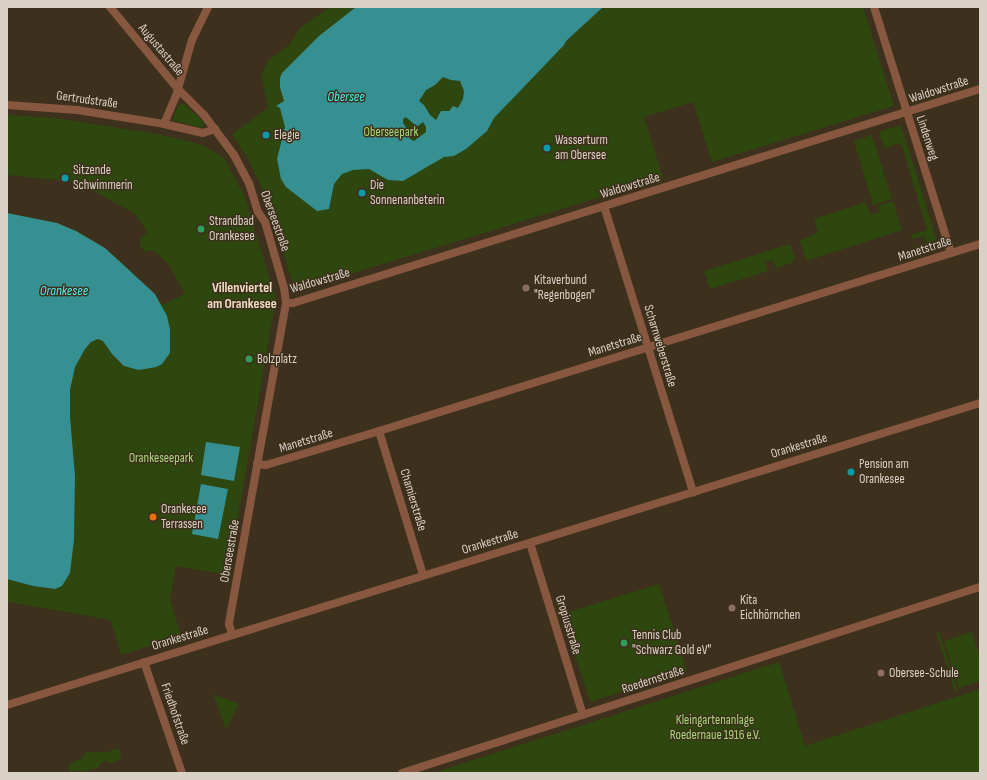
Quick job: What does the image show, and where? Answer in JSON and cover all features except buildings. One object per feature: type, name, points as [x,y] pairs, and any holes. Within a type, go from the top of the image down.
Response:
[{"type":"street","name":"Augustastraße","points":[[110,7],[178,89]]},
{"type":"street","points":[[164,124],[178,89],[192,40],[208,7]]},
{"type":"street","name":"Lindenweg","points":[[874,7],[951,253]]},
{"type":"street","name":"Oberseestraße","points":[[178,89],[215,129],[232,151],[249,183],[258,212],[264,222],[284,288],[286,303],[229,624],[232,634]]},
{"type":"street","name":"Waldowstraße","points":[[286,303],[293,303],[980,89]]},
{"type":"street","name":"Gertrudstraße","points":[[7,105],[78,110],[164,124],[203,133],[215,129]]},
{"type":"street","name":"Scharnweberstraße","points":[[604,206],[694,492]]},
{"type":"street","name":"Manetstraße","points":[[257,464],[266,465],[379,431],[980,244]]},
{"type":"street","name":"Orankestraße","points":[[7,705],[980,403]]},
{"type":"street","name":"Chamierstraße","points":[[379,431],[423,575]]},
{"type":"street","name":"Gropiusstraße","points":[[530,543],[583,715]]},
{"type":"street","name":"Roedernstraße","points":[[402,773],[980,587]]},
{"type":"street","name":"Friedhofstraße","points":[[144,662],[182,773]]},
{"type":"green space","name":"Oberseepark","points":[[330,7],[863,7],[894,106],[712,162],[693,102],[644,117],[663,178],[295,291],[267,198],[247,157],[232,134],[268,108],[261,75],[268,61],[289,45],[300,28]]},
{"type":"green space","points":[[184,104],[203,121],[204,125],[202,128],[172,120],[178,106]]},
{"type":"green space","name":"Orankeseepark","points":[[7,115],[56,118],[158,134],[203,145],[224,158],[244,195],[276,299],[228,575],[176,566],[170,599],[181,636],[121,655],[111,620],[10,602],[7,603],[7,579],[47,589],[62,586],[70,573],[74,540],[75,476],[70,416],[70,390],[75,367],[85,349],[91,342],[98,339],[103,341],[118,361],[170,353],[170,341],[7,213],[57,223],[76,231],[105,248],[155,294],[162,305],[185,294],[169,265],[155,251],[145,251],[140,246],[140,239],[148,232],[134,213],[77,182],[7,175]]},
{"type":"green space","points":[[901,125],[939,247],[917,254],[915,247],[927,243],[924,236],[912,239],[911,235],[927,230],[901,143],[884,148],[879,132]]},
{"type":"green space","points":[[872,135],[892,199],[873,205],[854,141]]},
{"type":"green space","points":[[893,201],[902,230],[806,261],[800,240],[818,233],[814,219],[866,202],[871,215],[880,212],[878,206]]},
{"type":"green space","points":[[790,244],[795,259],[791,263],[776,268],[773,260],[765,262],[768,271],[710,289],[704,271]]},
{"type":"green space","name":"Tennis Club \"Schwarz Gold eV\"","points":[[659,584],[687,671],[590,702],[562,614]]},
{"type":"green space","points":[[939,632],[958,691],[955,692],[936,633]]},
{"type":"green space","points":[[972,632],[980,657],[980,681],[959,688],[944,641]]},
{"type":"green space","name":"Kleingartenanlage Roedernaue 1916 e.V.","points":[[779,662],[805,746],[980,689],[980,773],[433,773]]},
{"type":"green space","points":[[213,694],[239,704],[226,729],[221,715]]},
{"type":"green space","points":[[119,748],[122,759],[109,764],[107,760],[100,764],[98,768],[82,772],[76,770],[72,772],[69,771],[69,763],[81,759],[86,752],[105,753]]},
{"type":"water","name":"Obersee","points":[[356,7],[603,7],[566,41],[564,45],[494,118],[487,131],[466,149],[454,156],[444,157],[403,181],[388,180],[369,169],[353,170],[342,174],[334,184],[329,209],[317,211],[286,187],[281,179],[277,159],[285,127],[280,108],[276,106],[284,101],[280,87],[280,78],[282,73],[319,36]],"holes":[[[443,77],[460,81],[464,91],[463,99],[458,108],[453,106],[449,111],[441,111],[436,120],[419,101],[426,90],[435,85]],[[406,117],[415,125],[418,126],[423,122],[426,127],[426,132],[414,141],[410,139],[409,132],[403,123],[403,119]]]},
{"type":"water","name":"Orankesee","points":[[7,213],[57,223],[76,231],[105,248],[155,294],[167,316],[170,329],[170,353],[162,364],[156,367],[139,370],[124,366],[112,354],[103,341],[98,339],[91,342],[85,349],[75,367],[70,390],[70,416],[75,476],[74,540],[70,573],[62,586],[55,589],[33,586],[7,579]]},
{"type":"water","points":[[206,442],[240,447],[234,481],[201,475]]},
{"type":"water","points":[[201,484],[228,489],[218,539],[192,534]]},
{"type":"place","name":"Elegie","points":[[266,135]]},
{"type":"place","name":"Wasserturm am Obersee","points":[[547,148]]},
{"type":"place","name":"Sitzende Schwimmerin","points":[[65,178]]},
{"type":"place","name":"Die Sonnenanbeterin","points":[[362,193]]},
{"type":"place","name":"Strandbad Orankesee","points":[[201,229]]},
{"type":"place","name":"Kitaverbund \"Regenbogen\"","points":[[526,288]]},
{"type":"place","name":"Bolzplatz","points":[[249,359]]},
{"type":"place","name":"Pension am Orankesee","points":[[851,472]]},
{"type":"place","name":"Orankesee Terrassen","points":[[153,517]]},
{"type":"place","name":"Kita Eichhörnchen","points":[[732,608]]},
{"type":"place","name":"Tennis Club \"Schwarz Gold eV\"","points":[[624,643]]},
{"type":"place","name":"Obersee-Schule","points":[[881,673]]},
{"type":"district","name":"Villenviertel am Orankesee","points":[[242,296]]}]
